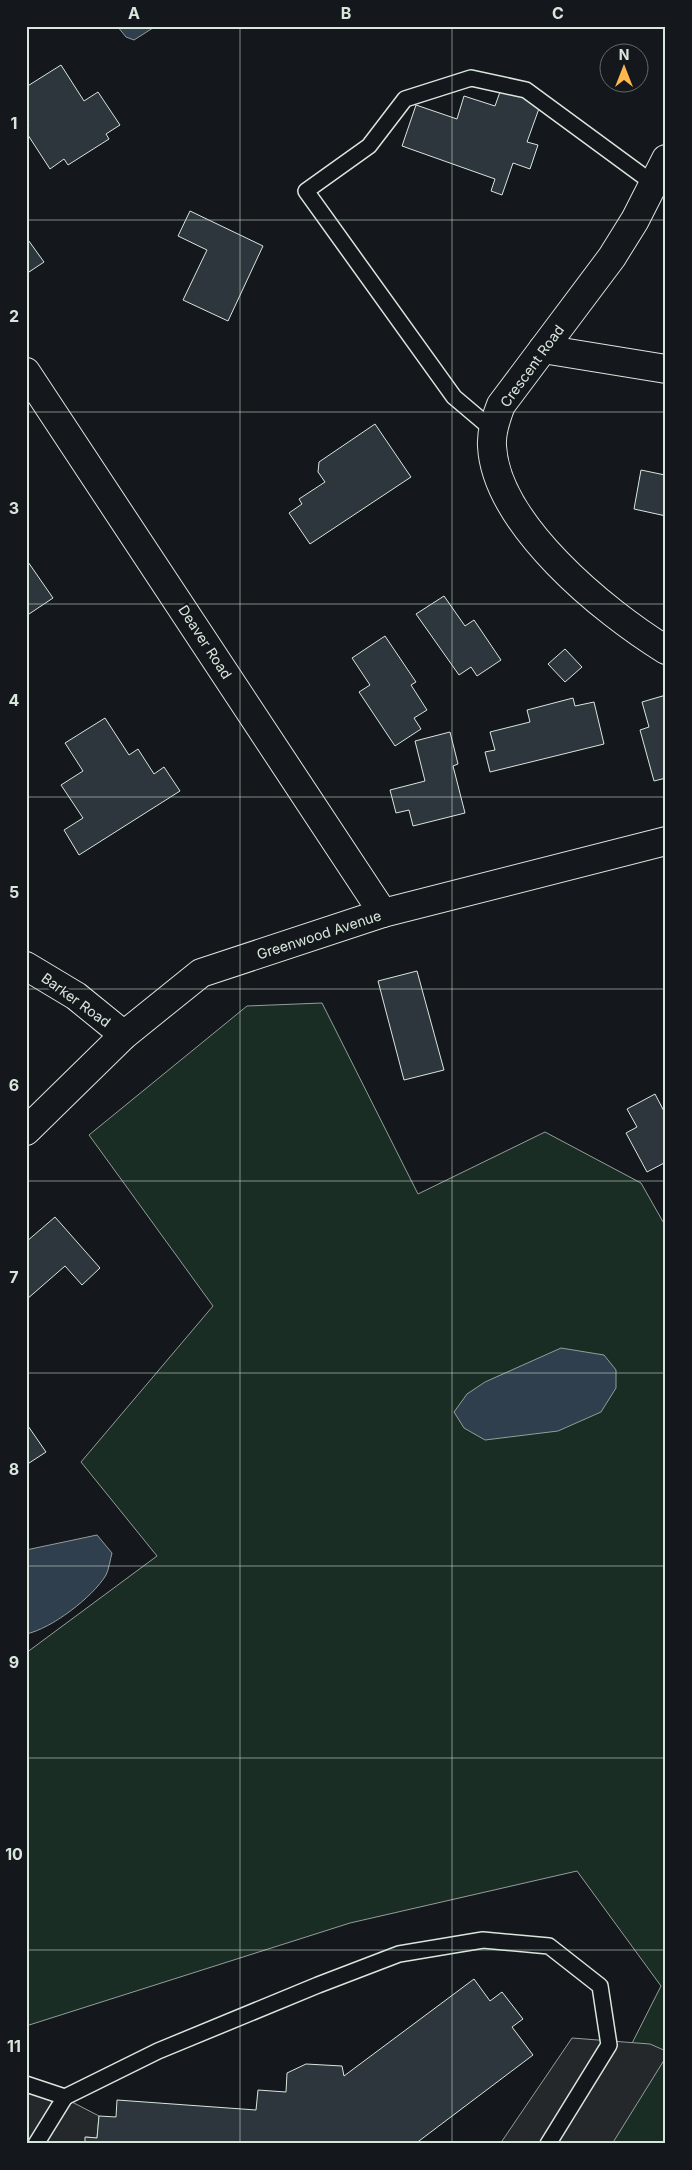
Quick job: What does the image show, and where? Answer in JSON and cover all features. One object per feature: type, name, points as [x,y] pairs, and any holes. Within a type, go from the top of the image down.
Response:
[{"type":"street","name":"Crescent Road","points":[[666,159],[636,220],[612,257],[501,405],[493,430],[492,446],[499,477],[514,508],[533,537],[548,554],[616,616],[666,650]]},
{"type":"street","points":[[543,349],[666,369]]},
{"type":"street","name":"Deaver Road","points":[[26,372],[384,913]]},
{"type":"street","name":"Greenwood Avenue","points":[[26,1131],[124,1035],[201,973],[384,913],[666,841]]},
{"type":"street","name":"Barker Road","points":[[26,966],[76,996],[124,1035]]},
{"type":"lane","points":[[493,430],[454,397],[306,191],[369,146],[405,99],[471,78],[526,90],[654,184]]},
{"type":"lane","points":[[36,2144],[65,2097],[158,2051],[318,1984],[399,1954],[483,1940],[549,1946],[600,1986],[609,2045],[548,2144]]},
{"type":"lane","points":[[26,2084],[65,2097]]},
{"type":"green space","points":[[322,1003],[418,1194],[545,1132],[641,1183],[666,1227],[666,2144],[581,2144],[661,1986],[577,1871],[350,1923],[26,2026],[26,1653],[157,1556],[81,1462],[213,1306],[89,1135],[247,1006]]},
{"type":"shaded area","points":[[572,2038],[650,2044],[666,2051],[666,2057],[612,2144],[500,2144]]},
{"type":"shaded area","points":[[26,2078],[99,2116],[97,2138],[86,2137],[85,2144],[26,2144]]},
{"type":"water","points":[[117,26],[156,26],[134,40],[126,37]]},
{"type":"water","points":[[561,1348],[604,1355],[616,1370],[616,1388],[601,1412],[558,1431],[485,1440],[464,1428],[454,1412],[467,1394],[485,1382]]},
{"type":"water","points":[[97,1535],[112,1553],[107,1573],[100,1584],[82,1602],[59,1619],[26,1634],[26,1550]]},
{"type":"building","points":[[61,65],[84,101],[98,92],[120,125],[106,134],[109,139],[68,165],[64,159],[50,169],[26,132],[26,127],[29,126],[26,122],[26,87]]},
{"type":"building","points":[[501,89],[541,103],[527,142],[538,145],[530,169],[513,163],[502,195],[491,191],[495,179],[402,146],[416,105],[457,119],[464,96],[495,106]]},
{"type":"building","points":[[190,211],[263,246],[228,321],[183,300],[207,250],[178,236]]},
{"type":"building","points":[[26,237],[44,262],[26,274]]},
{"type":"building","points":[[375,424],[411,477],[310,544],[289,513],[302,504],[299,499],[325,482],[318,472],[319,462]]},
{"type":"building","points":[[666,469],[666,516],[634,509],[641,470],[665,475]]},
{"type":"building","points":[[26,559],[53,598],[26,616]]},
{"type":"building","points":[[444,596],[465,626],[474,620],[501,660],[477,676],[471,667],[459,675],[416,614]]},
{"type":"building","points":[[385,636],[416,682],[411,685],[427,710],[414,718],[421,729],[395,746],[359,692],[370,685],[352,658]]},
{"type":"building","points":[[565,649],[582,667],[565,682],[548,664]]},
{"type":"building","points":[[666,695],[666,778],[654,781],[640,730],[649,727],[642,702]]},
{"type":"building","points":[[573,698],[575,706],[594,702],[604,744],[490,772],[485,752],[495,750],[490,732],[530,722],[527,710]]},
{"type":"building","points":[[105,718],[129,755],[138,749],[154,774],[164,767],[180,791],[79,855],[64,830],[83,818],[61,785],[83,771],[65,743]]},
{"type":"building","points":[[450,732],[458,764],[453,766],[465,813],[413,826],[409,810],[396,813],[390,790],[425,781],[415,741]]},
{"type":"building","points":[[417,971],[444,1070],[404,1080],[378,981]]},
{"type":"building","points":[[655,1094],[666,1115],[666,1162],[647,1172],[626,1133],[637,1127],[627,1109]]},
{"type":"building","points":[[55,1217],[100,1268],[82,1285],[65,1266],[26,1300],[26,1242]]},
{"type":"building","points":[[26,1423],[46,1452],[26,1465]]},
{"type":"building","points":[[474,1979],[490,2001],[502,1992],[523,2019],[512,2027],[533,2055],[415,2144],[85,2144],[85,2137],[97,2138],[99,2116],[116,2117],[117,2100],[256,2110],[258,2090],[286,2092],[287,2073],[306,2064],[342,2066],[344,2076]]}]
